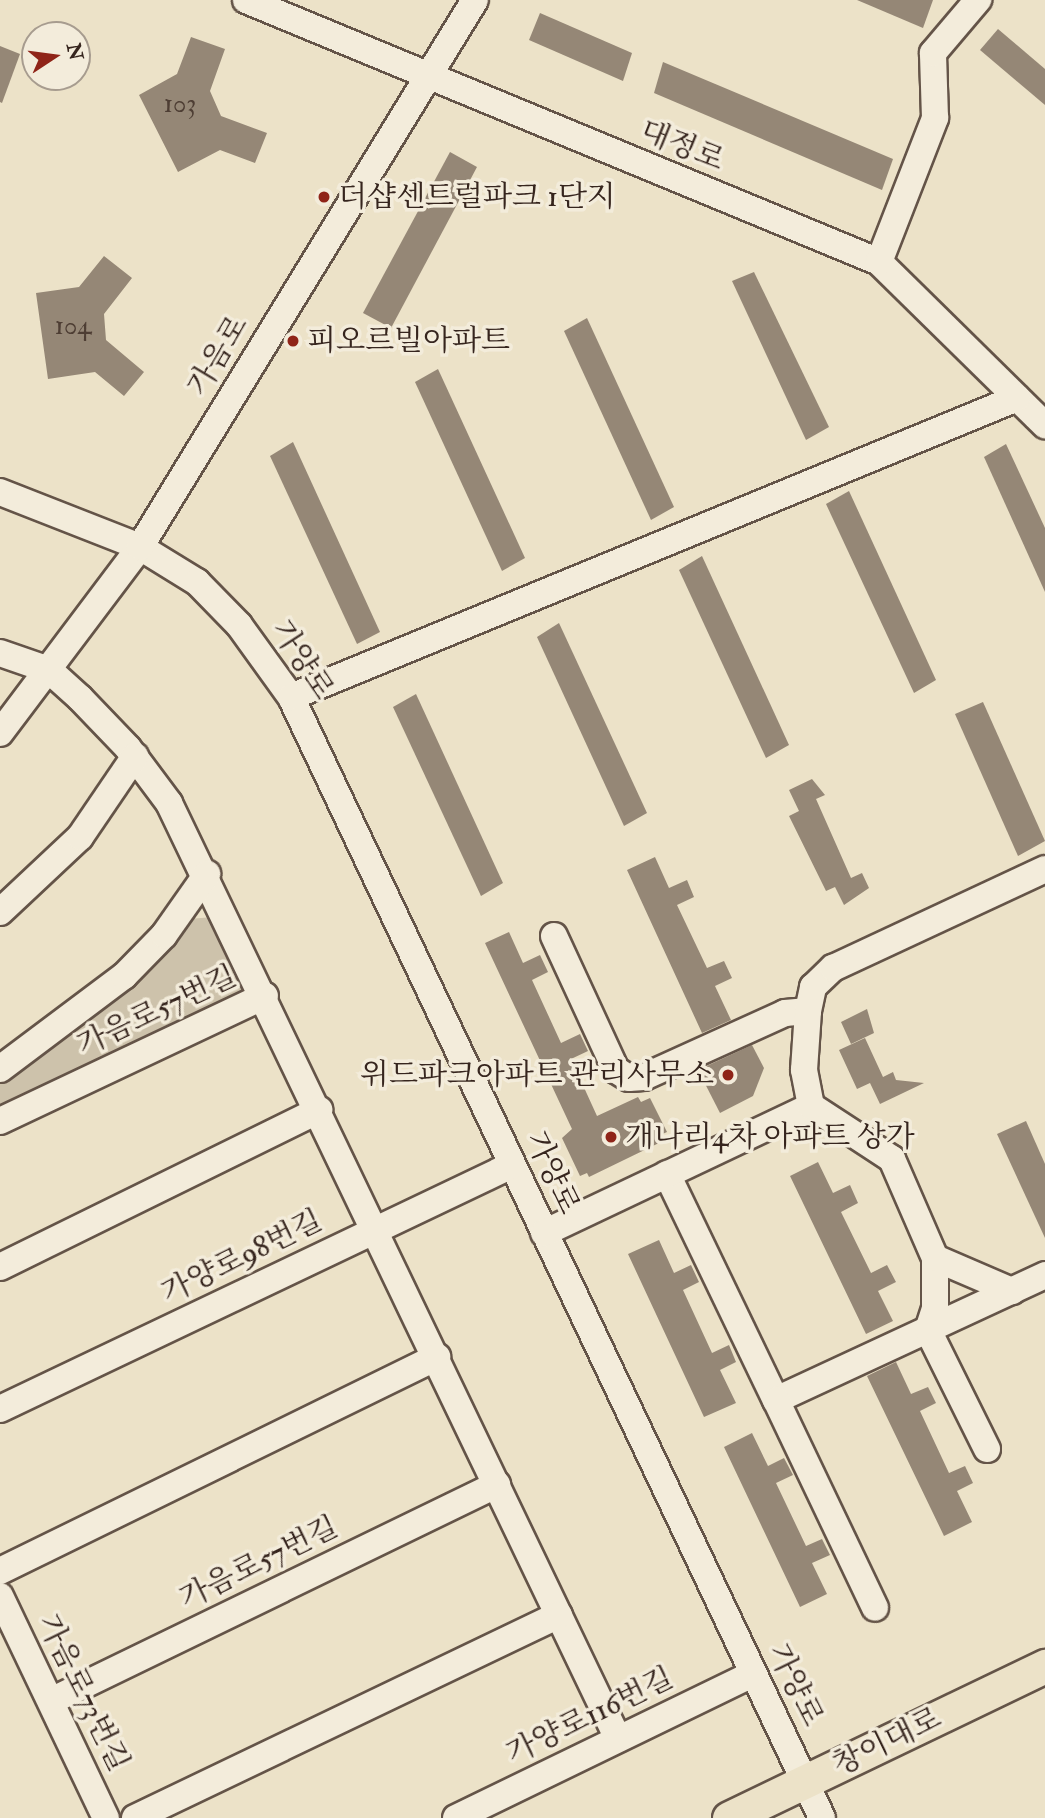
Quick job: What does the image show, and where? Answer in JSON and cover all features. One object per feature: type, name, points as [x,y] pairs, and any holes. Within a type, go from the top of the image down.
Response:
[{"type":"main road","name":"창이대로","points":[[729,1818],[1045,1666]]},
{"type":"street","name":"대정로","points":[[246,0],[427,78],[879,262],[1045,425]]},
{"type":"street","name":"가음로","points":[[0,733],[140,547],[475,0]]},
{"type":"street","points":[[879,262],[935,118],[933,53],[978,0]]},
{"type":"street","points":[[291,696],[1017,398]]},
{"type":"street","name":"가양로","points":[[0,492],[140,547],[197,582],[239,625],[291,696],[822,1818]]},
{"type":"street","points":[[0,653],[49,670]]},
{"type":"street","name":"가음로57번길","points":[[49,670],[135,757],[169,803],[208,874],[618,1739]]},
{"type":"street","points":[[0,912],[80,837],[135,757]]},
{"type":"street","points":[[987,1449],[928,1330],[935,1308],[935,1258],[892,1159],[811,1106],[804,1070],[808,1011],[813,988],[833,968],[1045,869]]},
{"type":"street","name":"가음로57번길","points":[[0,1069],[124,976],[164,935],[208,874]]},
{"type":"street","points":[[554,936],[616,1070],[629,1078],[644,1077],[785,1013],[808,1011]]},
{"type":"street","name":"가음로57번길","points":[[0,1121],[265,996]]},
{"type":"street","points":[[544,1233],[811,1106]]},
{"type":"street","points":[[0,1267],[319,1110]]},
{"type":"street","name":"가양로98번길","points":[[0,1409],[512,1165]]},
{"type":"street","points":[[667,1174],[875,1608]]},
{"type":"street","points":[[935,1258],[1012,1291]]},
{"type":"street","points":[[776,1400],[1045,1275]]},
{"type":"street","points":[[0,1571],[436,1357]]},
{"type":"street","name":"가음로57번길","points":[[51,1701],[497,1484]]},
{"type":"street","name":"가음로73번길","points":[[0,1596],[106,1818]]},
{"type":"street","points":[[135,1818],[559,1615]]},
{"type":"street","name":"가양로116번길","points":[[456,1818],[753,1674]]},
{"type":"shaded area","points":[[227,916],[265,996],[0,1121],[0,1069],[175,920]]},
{"type":"building","points":[[857,0],[933,0],[923,28]]},
{"type":"building","points":[[540,13],[632,53],[623,81],[529,40]]},
{"type":"building","points":[[998,29],[1045,69],[1045,105],[980,50]]},
{"type":"building","points":[[191,37],[225,49],[210,91],[221,116],[267,133],[255,163],[220,150],[178,172],[139,95],[177,74]]},
{"type":"building","points":[[0,46],[20,54],[2,103],[0,102]]},
{"type":"building","points":[[663,62],[893,159],[882,190],[654,93]]},
{"type":"building","points":[[450,152],[477,167],[391,328],[363,313]]},
{"type":"building","points":[[104,256],[132,278],[104,314],[106,340],[144,372],[124,396],[95,372],[48,379],[36,293],[79,287]]},
{"type":"building","points":[[754,272],[829,427],[806,440],[732,281]]},
{"type":"building","points":[[587,318],[674,507],[651,520],[564,331]]},
{"type":"building","points":[[438,369],[525,558],[502,571],[415,382]]},
{"type":"building","points":[[293,442],[380,632],[357,644],[270,456]]},
{"type":"building","points":[[1006,444],[1045,528],[1045,592],[984,457]]},
{"type":"building","points":[[849,491],[936,680],[914,693],[826,504]]},
{"type":"building","points":[[702,556],[789,745],[766,758],[679,570]]},
{"type":"building","points":[[559,623],[647,813],[624,826],[537,637]]},
{"type":"building","points":[[416,694],[503,883],[481,896],[393,707]]},
{"type":"building","points":[[983,702],[1045,841],[1018,856],[955,714]]},
{"type":"building","points":[[812,779],[825,795],[816,799],[851,878],[862,873],[869,888],[844,905],[835,887],[826,891],[789,816],[799,811],[789,790]]},
{"type":"building","points":[[655,857],[669,888],[687,880],[694,897],[677,905],[707,968],[724,961],[732,978],[715,986],[731,1020],[702,1033],[627,870]]},
{"type":"building","points":[[509,932],[523,963],[540,955],[548,972],[532,980],[561,1043],[580,1034],[588,1051],[571,1059],[597,1116],[638,1097],[641,1102],[650,1098],[667,1132],[658,1136],[661,1142],[589,1177],[587,1173],[580,1176],[562,1138],[572,1129],[485,943]]},
{"type":"building","points":[[867,1009],[874,1033],[851,1044],[841,1022]]},
{"type":"building","points":[[865,1038],[883,1077],[893,1072],[896,1080],[924,1083],[880,1104],[870,1083],[857,1089],[839,1050]]},
{"type":"building","name":"위드파크아파트 관리사무소","points":[[752,1045],[764,1068],[753,1096],[720,1113],[698,1070]]},
{"type":"building","points":[[1026,1121],[1045,1164],[1045,1238],[997,1134]]},
{"type":"building","points":[[818,1162],[833,1193],[850,1185],[858,1203],[841,1212],[871,1273],[887,1265],[896,1282],[878,1291],[893,1321],[866,1334],[790,1176]]},
{"type":"building","points":[[659,1240],[674,1273],[691,1265],[699,1282],[683,1290],[712,1353],[729,1345],[736,1362],[720,1370],[736,1403],[704,1417],[628,1254]]},
{"type":"building","points":[[896,1362],[911,1394],[928,1387],[936,1403],[920,1411],[949,1473],[965,1466],[973,1483],[957,1491],[972,1522],[944,1536],[867,1376]]},
{"type":"building","points":[[752,1433],[768,1466],[784,1458],[793,1475],[776,1483],[806,1546],[822,1539],[830,1555],[812,1563],[827,1594],[800,1607],[724,1447]]},
{"type":"place","name":"더샵센트럴파크 1단지","points":[[324,197]]},
{"type":"place","name":"피오르빌아파트","points":[[293,341]]},
{"type":"place","name":"위드파크아파트 관리사무소","points":[[728,1075]]},
{"type":"place","name":"개나리4차 아파트 상가","points":[[611,1137]]}]
